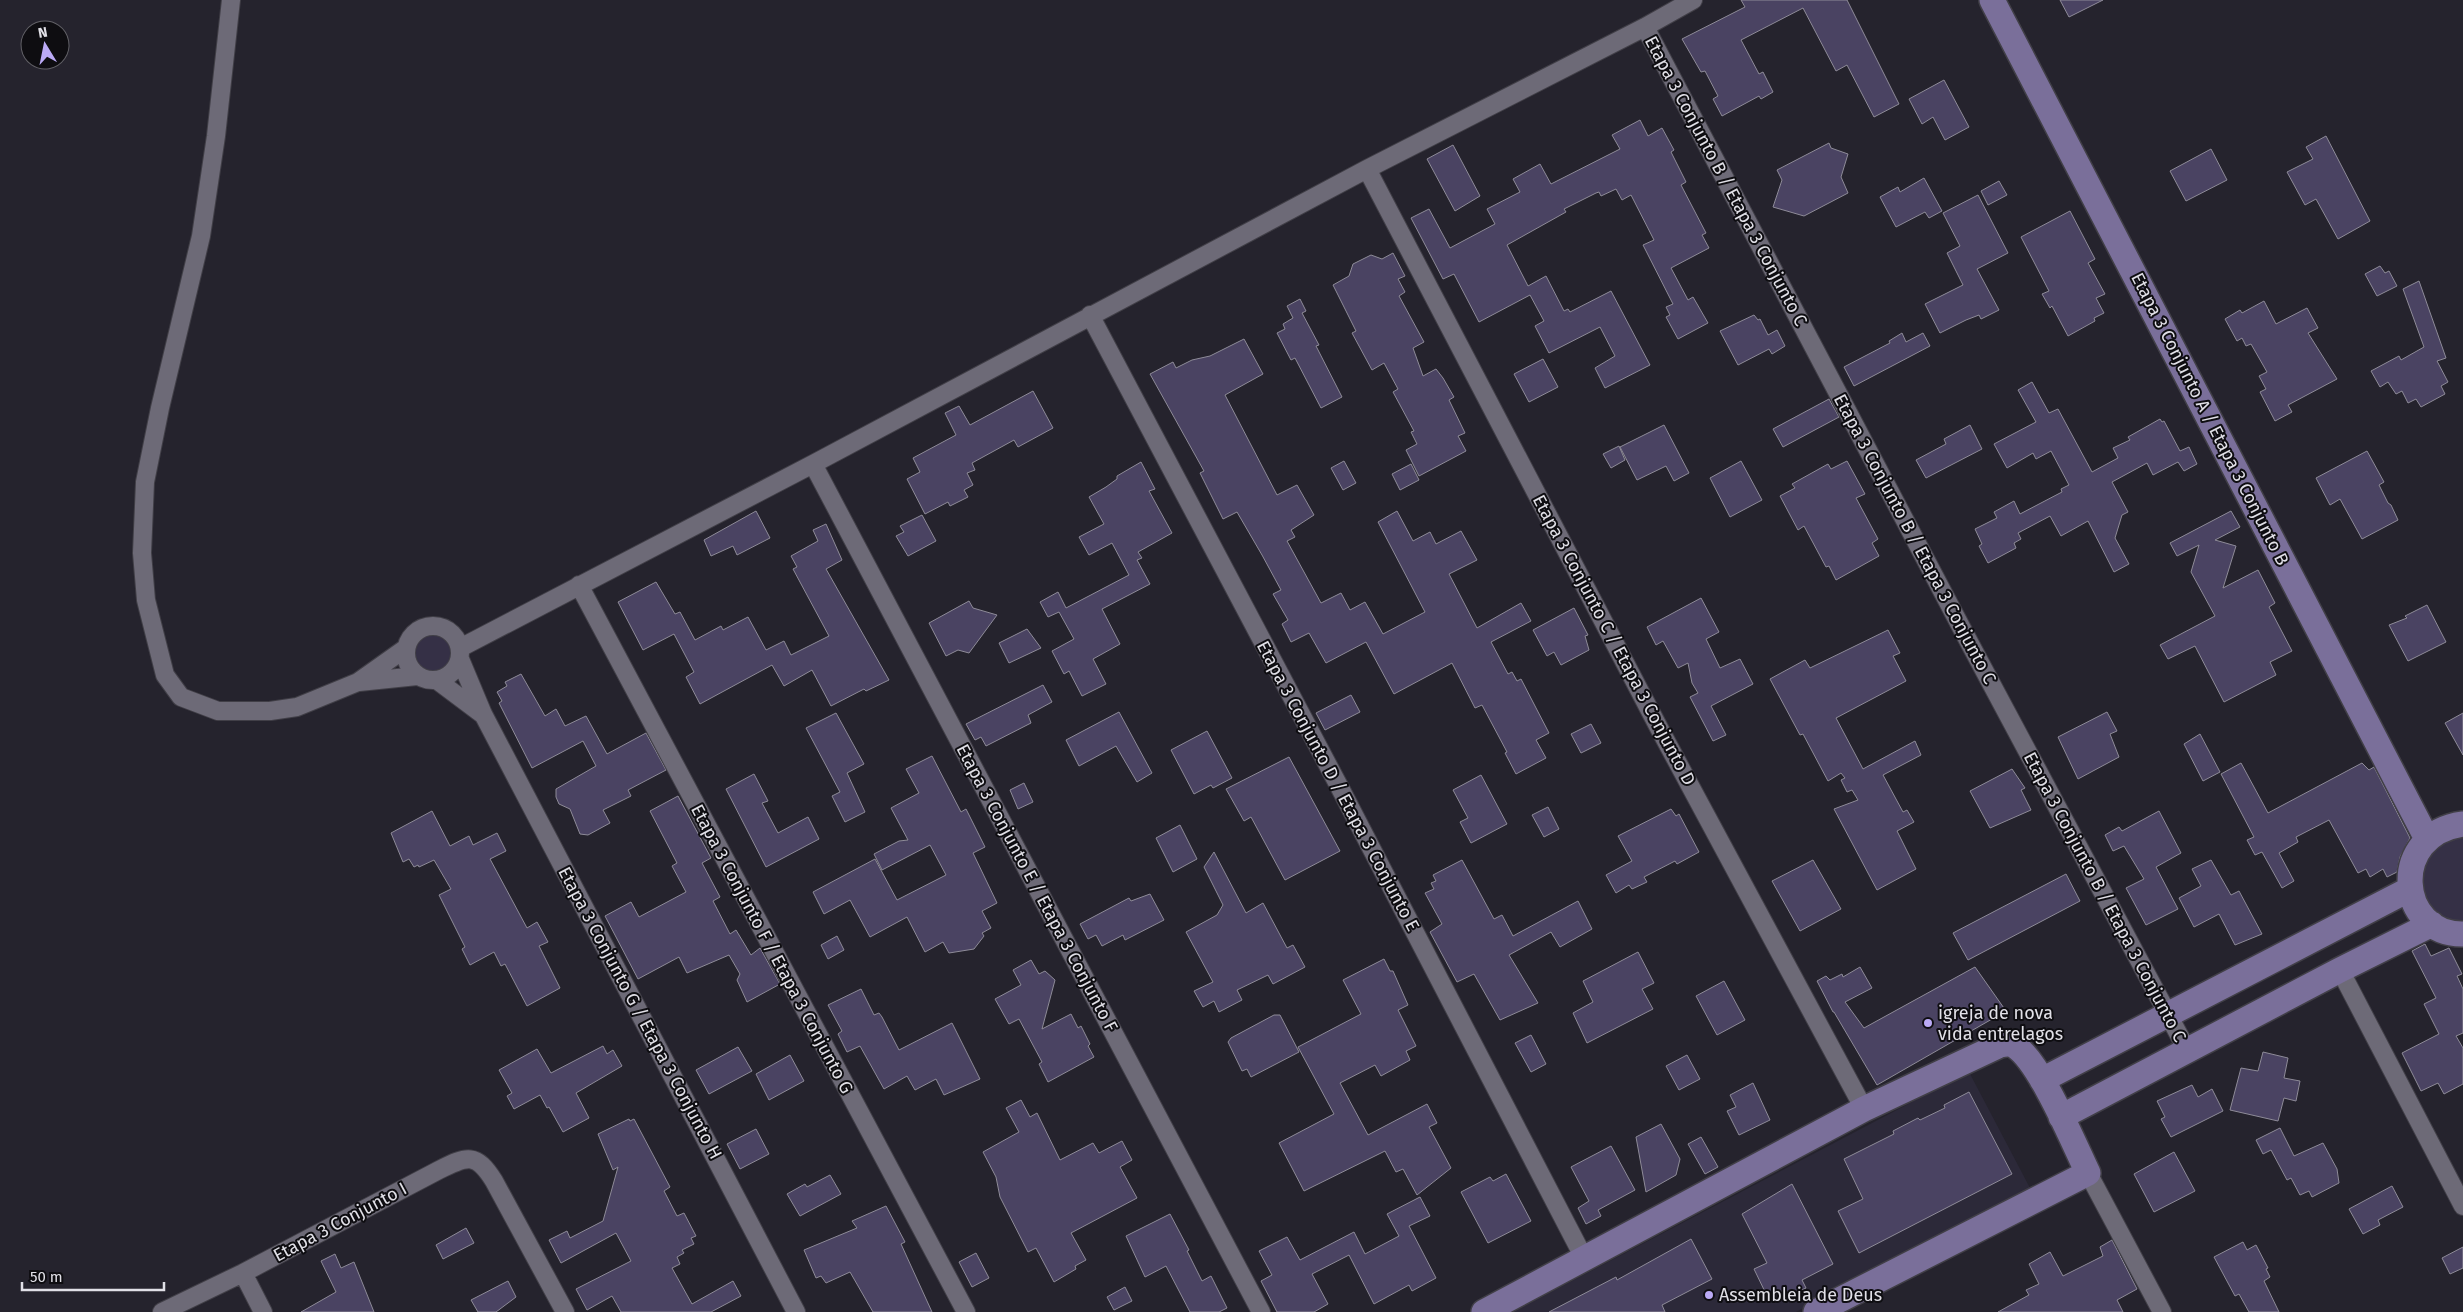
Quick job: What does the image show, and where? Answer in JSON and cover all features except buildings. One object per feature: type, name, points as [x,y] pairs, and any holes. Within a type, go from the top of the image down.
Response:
[{"type":"street","points":[[231,0],[216,136],[201,236],[160,408],[145,482],[142,553],[146,600],[165,675],[181,697],[218,711],[270,711],[297,707],[358,682],[406,648]]},
{"type":"street","points":[[460,653],[456,638],[449,630],[439,626],[428,626],[418,630],[410,638],[406,648],[406,658],[410,668],[417,676],[427,680],[438,680],[452,672],[460,653],[579,585],[813,464],[1367,169],[1645,27],[1693,0]]},
{"type":"street","name":"Etapa 3 Conjunto A / Etapa 3 Conjunto B","points":[[1992,0],[2427,839]]},
{"type":"street","name":"Etapa 3 Conjunto B / Etapa 3 Conjunto C","points":[[1645,27],[2187,1050]]},
{"type":"street","name":"Etapa 3 Conjunto C / Etapa 3 Conjunto D","points":[[1367,169],[1659,728],[1864,1109]]},
{"type":"street","name":"Etapa 3 Conjunto D / Etapa 3 Conjunto E","points":[[1090,315],[1340,788],[1584,1258]]},
{"type":"street","name":"Etapa 3 Conjunto E / Etapa 3 Conjunto F","points":[[813,464],[1261,1312]]},
{"type":"street","name":"Etapa 3 Conjunto F / Etapa 3 Conjunto G","points":[[579,585],[966,1312]]},
{"type":"street","name":"Etapa 3 Conjunto G / Etapa 3 Conjunto H","points":[[460,653],[482,714],[677,1082],[796,1312]]},
{"type":"street","points":[[358,682],[417,676]]},
{"type":"street","points":[[438,680],[482,714]]},
{"type":"street","points":[[2463,824],[2438,831],[2418,849],[2412,862],[2410,889],[2418,909],[2432,924],[2445,931],[2463,934]]},
{"type":"street","points":[[2042,1080],[2410,889]]},
{"type":"street","points":[[2061,1116],[2432,924]]},
{"type":"street","points":[[2340,970],[2463,1206]]},
{"type":"street","points":[[1484,1312],[1864,1109],[2005,1044],[2017,1048],[2042,1080],[2088,1173],[2162,1312]]},
{"type":"street","name":"Etapa 3 Conjunto I","points":[[162,1312],[243,1273],[460,1160],[470,1158],[478,1161],[485,1167],[494,1181],[565,1312]]},
{"type":"street","points":[[1816,1312],[2088,1173]]},
{"type":"street","points":[[243,1273],[264,1312]]},
{"type":"shaded area","points":[[434,632],[442,635],[448,641],[451,653],[448,665],[442,671],[426,674],[418,671],[412,665],[409,649],[412,641],[418,635]]},
{"type":"shaded area","points":[[2463,834],[2463,924],[2435,912],[2427,901],[2420,872],[2436,844]]},
{"type":"shaded area","points":[[1969,1072],[2030,1188],[1796,1312],[1513,1312]]},
{"type":"place","name":"igreja de nova vida entrelagos","points":[[1928,1023]]},
{"type":"place","name":"Assembleia de Deus","points":[[1709,1295]]}]
